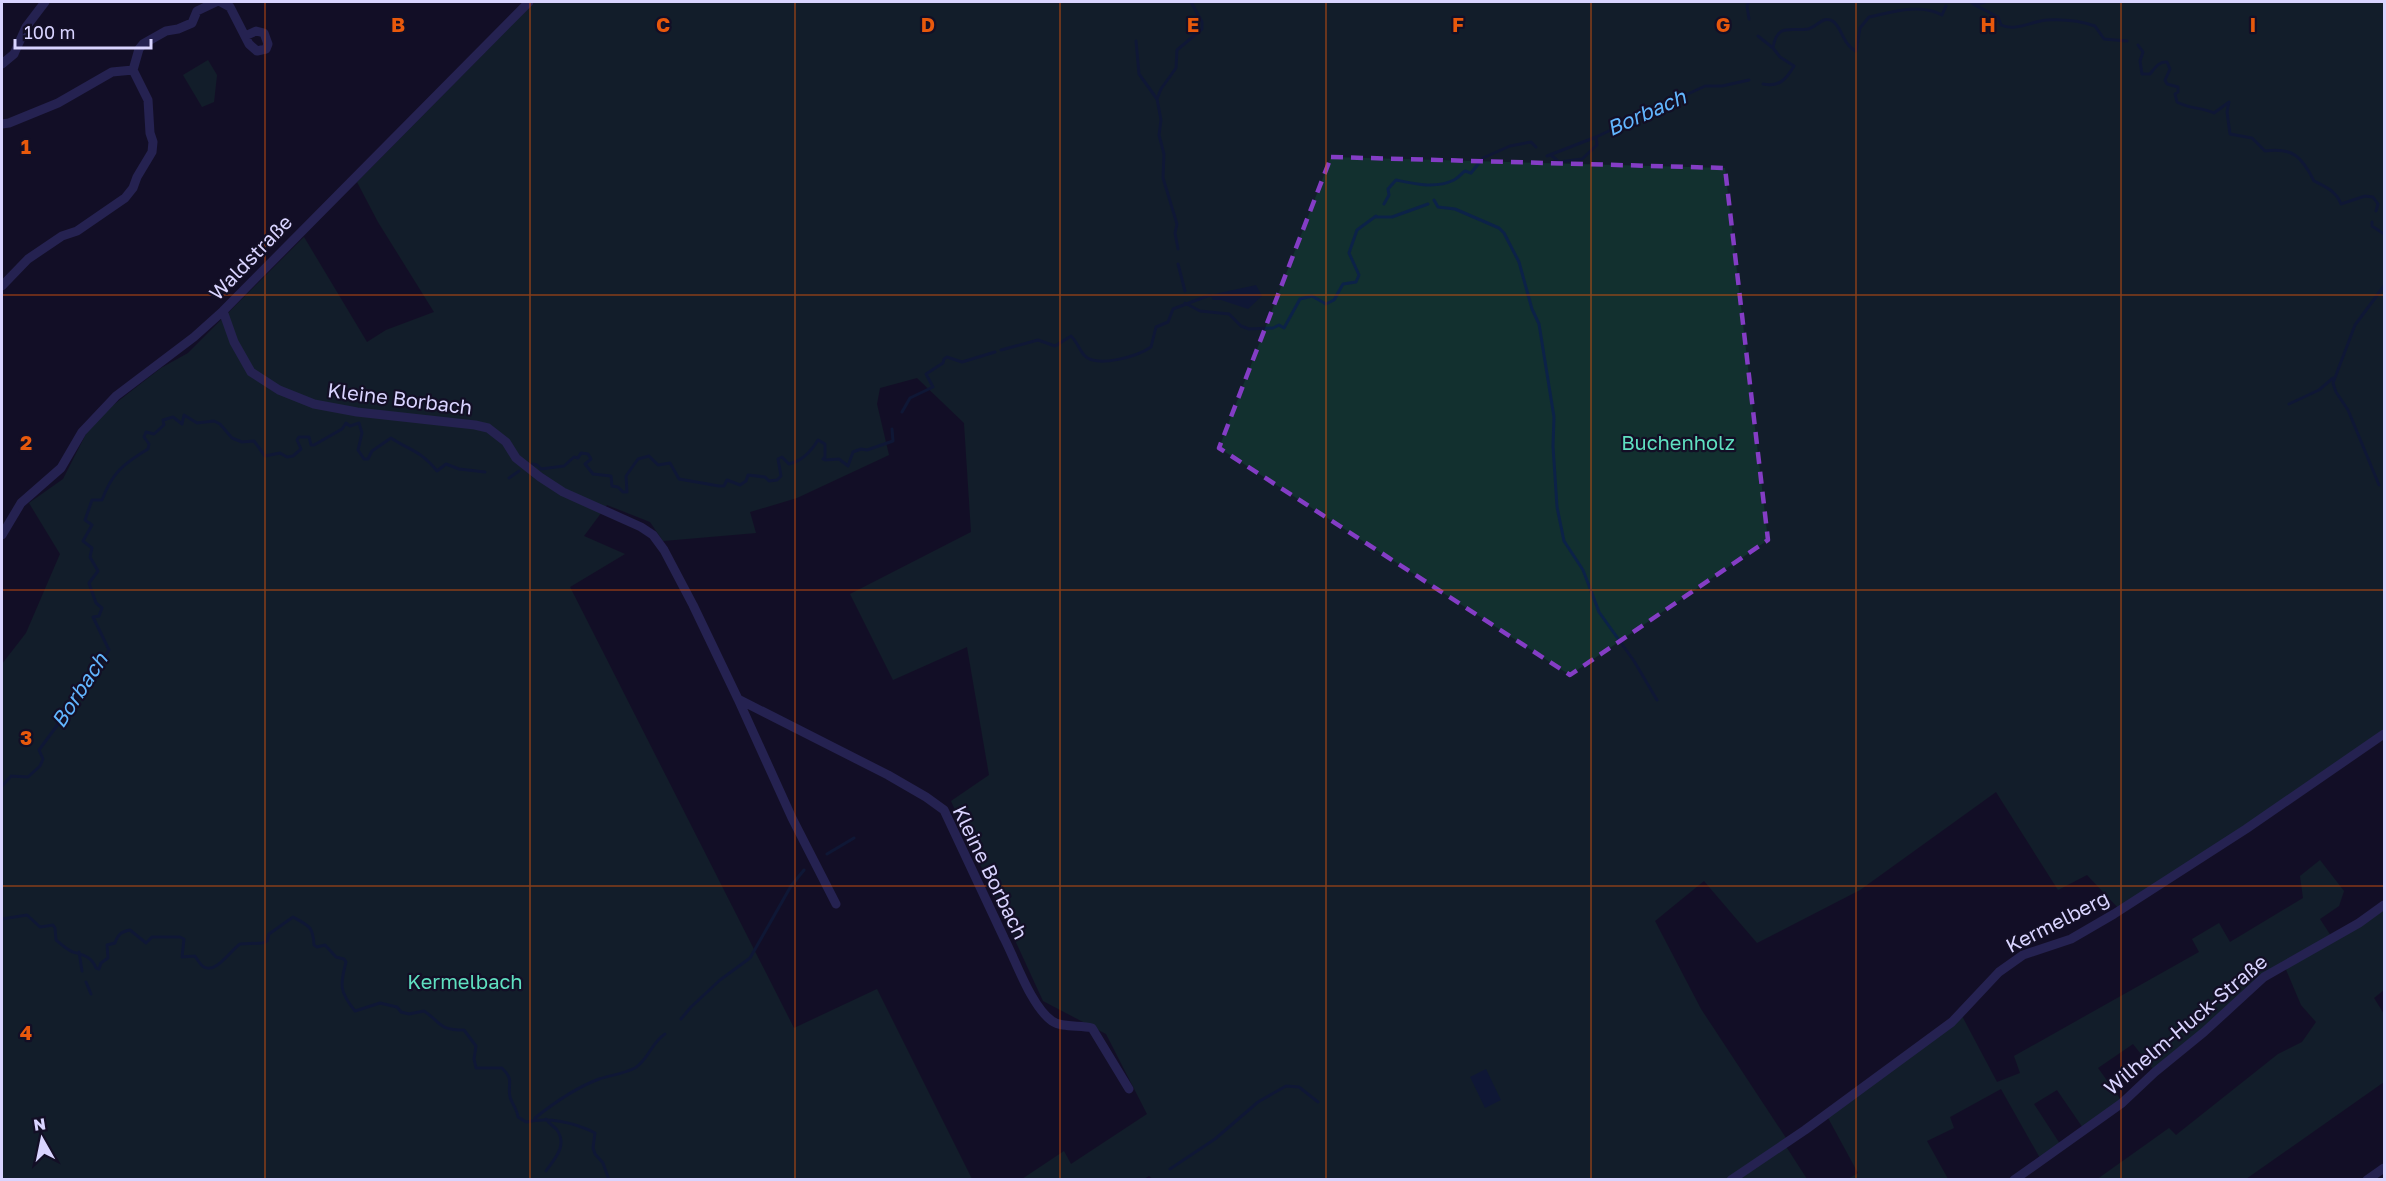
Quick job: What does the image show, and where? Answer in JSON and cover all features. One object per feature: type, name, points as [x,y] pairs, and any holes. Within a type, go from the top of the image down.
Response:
[{"type":"street","points":[[2,64],[14,54],[26,27],[45,2]]},
{"type":"street","points":[[2,286],[28,259],[62,236],[77,231],[125,198],[134,188],[137,177],[152,152],[153,142],[150,133],[148,100],[133,70],[139,49],[143,44],[166,31],[178,30],[192,23],[197,11],[216,2]]},
{"type":"street","points":[[221,2],[230,8],[245,36]]},
{"type":"street","name":"Waldstraße","points":[[2,535],[21,502],[61,468],[82,432],[116,396],[223,311],[528,2]]},
{"type":"street","points":[[2,124],[48,108],[112,72],[133,70]]},
{"type":"street","name":"Kleine Borbach","points":[[223,311],[234,342],[251,372],[279,390],[314,404],[357,412],[488,428],[506,442],[516,458],[563,492],[641,527],[653,535],[664,550],[693,605],[792,818],[836,904]]},
{"type":"street","name":"Kleine Borbach","points":[[738,699],[888,775],[944,810],[1042,1011],[1053,1021],[1061,1024],[1092,1028],[1129,1089]]},
{"type":"street","name":"Kermelberg","points":[[1731,1179],[1805,1130],[1952,1022],[1999,972],[2023,956],[2071,939],[2112,915],[2246,830],[2385,734]]},
{"type":"street","name":"Wilhelm-Huck-Straße","points":[[2014,1179],[2122,1103],[2264,977],[2359,923],[2385,905]]},
{"type":"street","points":[[2367,1179],[2385,1168]]},
{"type":"highlighted area","points":[[1331,157],[1725,168],[1768,540],[1570,675],[1219,448]]},
{"type":"green space","name":"Buchenholz","points":[[535,2],[2384,2],[2384,731],[2120,910],[2087,875],[2058,890],[1996,792],[1860,890],[1757,943],[1704,881],[1655,921],[1701,1009],[1786,1138],[1726,1179],[1154,1180],[1149,1176],[1142,1180],[1022,1179],[1064,1151],[1071,1164],[1147,1114],[1106,1034],[1043,1001],[951,801],[989,775],[967,647],[893,680],[850,594],[971,532],[964,423],[917,378],[880,388],[877,404],[889,455],[797,498],[750,512],[756,533],[663,541],[650,522],[607,505],[584,536],[625,554],[570,587],[794,1028],[877,989],[972,1179],[2,1179],[2,664],[26,633],[60,554],[29,503],[63,479],[86,434],[103,413],[161,368],[188,353],[304,237],[367,342],[386,330],[434,312],[378,222],[357,182]]},
{"type":"green space","points":[[208,60],[217,75],[214,102],[202,107],[183,75]]},
{"type":"green space","points":[[2320,860],[2344,891],[2339,906],[2320,919],[2331,936],[2292,956],[2153,1069],[2133,1044],[2098,1068],[2121,1100],[2083,1128],[2057,1090],[2034,1104],[2060,1144],[2040,1158],[2001,1089],[1950,1117],[1954,1128],[1927,1141],[1948,1179],[1848,1179],[1858,1173],[1827,1116],[1962,1016],[1997,1082],[2020,1073],[2014,1056],[2199,952],[2192,939],[2219,923],[2230,942],[2303,898],[2300,876]]},
{"type":"green space","points":[[2384,909],[2384,990],[2374,998],[2384,1014],[2384,1082],[2246,1179],[2096,1180],[2169,1128],[2176,1135],[2278,1054],[2302,1042],[2316,1022],[2301,1005],[2285,967]]},
{"type":"green space","points":[[1785,1145],[1807,1179],[1735,1180]]},
{"type":"water","points":[[1256,285],[1262,296],[1248,309],[1221,300],[1213,300],[1210,295]]},
{"type":"water","points":[[1486,1069],[1501,1100],[1485,1108],[1470,1077]]},
{"type":"waterway","points":[[1178,249],[1175,233],[1177,224],[1163,178],[1164,154],[1159,135],[1161,120],[1157,99],[1161,89],[1176,68],[1177,50],[1202,29],[1202,22],[1191,2]]},
{"type":"waterway","points":[[1749,2],[1747,6],[1749,19]]},
{"type":"waterway","name":"Borbach","points":[[1971,2],[1975,5],[1985,2]]},
{"type":"waterway","name":"Borbach","points":[[1975,5],[1998,17],[2001,25],[2006,27],[2018,27],[2047,20],[2071,21],[2095,26],[2104,39],[2127,41]]},
{"type":"waterway","name":"Borbach","points":[[1763,84],[1778,83],[1794,66],[1780,57],[1773,48],[1781,31],[1808,29],[1827,19],[1837,25],[1849,45],[1856,51],[1860,28],[1869,17],[1915,9],[1933,11],[1942,15],[1946,6]]},
{"type":"waterway","points":[[1758,36],[1773,48]]},
{"type":"waterway","points":[[1136,41],[1139,74],[1157,99]]},
{"type":"waterway","name":"Borbach","points":[[2138,45],[2143,52],[2140,61],[2142,74],[2150,74],[2159,64],[2167,62],[2170,69],[2165,80],[2167,84],[2178,87],[2178,92],[2175,94],[2177,102],[2214,113],[2229,102],[2227,112],[2230,134],[2252,138],[2265,151],[2290,152],[2301,160],[2314,181],[2326,187],[2341,204],[2365,196],[2373,197],[2378,204],[2376,211]]},
{"type":"waterway","name":"Borbach","points":[[1547,156],[1596,137],[1705,86],[1722,86],[1749,80]]},
{"type":"waterway","points":[[1552,156],[1559,162],[1582,159],[1597,145],[1596,137]]},
{"type":"waterway","name":"Borbach","points":[[1384,204],[1389,195],[1388,189],[1396,180],[1425,185],[1447,183],[1465,171],[1471,173],[1483,158],[1510,146],[1531,142],[1536,147]]},
{"type":"waterway","points":[[1434,200],[1438,207],[1455,209],[1499,228],[1519,262],[1532,309],[1539,324],[1554,417],[1553,446],[1557,507],[1564,541],[1583,570],[1599,612],[1634,661],[1657,700]]},
{"type":"waterway","points":[[1375,217],[1392,217],[1428,204]]},
{"type":"waterway","points":[[1185,303],[1200,311],[1229,314],[1241,326],[1249,329],[1273,328],[1279,325],[1284,328],[1300,299],[1312,296],[1326,304],[1334,300],[1343,284],[1356,282],[1359,275],[1349,253],[1357,230],[1376,216]]},
{"type":"waterway","name":"Borbach","points":[[2372,222],[2372,226],[2384,234]]},
{"type":"waterway","points":[[1178,264],[1185,291]]},
{"type":"waterway","points":[[2379,485],[2348,410],[2333,383],[2355,325],[2384,286]]},
{"type":"waterway","name":"Borbach","points":[[1001,350],[1038,340],[1055,346],[1071,336],[1084,355],[1090,359],[1117,360],[1151,347],[1156,327],[1168,322],[1173,309],[1210,295]]},
{"type":"waterway","name":"Borbach","points":[[902,412],[910,398],[933,387],[926,374],[943,363],[947,357],[962,362],[995,352]]},
{"type":"waterway","points":[[2289,404],[2319,390],[2333,378]]},
{"type":"waterway","name":"Borbach","points":[[2,786],[11,776],[28,777],[40,766],[43,759],[39,750],[109,650],[93,617],[99,616],[102,608],[96,603],[89,583],[98,571],[90,557],[92,548],[83,541],[92,525],[85,520],[92,500],[102,500],[119,470],[148,449],[149,444],[144,437],[146,432],[154,434],[164,425],[163,420],[173,417],[182,424],[184,415],[197,423],[214,421],[220,424],[232,438],[242,442],[254,441],[265,456],[280,453],[287,457],[293,456],[301,449],[297,440],[299,437],[309,437],[311,445],[314,445],[342,429],[346,423],[350,426],[359,423],[362,433],[358,450],[364,459],[368,459],[372,451],[391,438],[421,455],[437,471],[446,464],[459,469],[485,472]]},
{"type":"waterway","name":"Borbach","points":[[532,464],[541,469],[564,466],[574,457],[578,458],[581,453],[588,454],[591,459],[585,464],[593,474],[611,476],[612,486],[627,492],[626,476],[638,459],[649,456],[658,465],[670,463],[679,479],[719,486],[724,486],[727,480],[740,485],[746,481],[748,475],[765,477],[769,481],[777,480],[781,476],[778,459],[782,457],[789,464],[794,463],[806,455],[818,440],[825,444],[823,459],[839,459],[848,466],[853,452],[893,441],[892,429]]},
{"type":"waterway","name":"Borbach","points":[[509,478],[519,471]]},
{"type":"waterway","points":[[827,854],[854,838]]},
{"type":"waterway","points":[[681,1019],[720,980],[750,958],[791,886],[804,870]]},
{"type":"waterway","name":"Kermelbach","points":[[2,919],[27,915],[40,927],[53,925],[56,940],[69,950],[89,958],[99,969],[101,963],[108,958],[107,945],[115,943],[120,934],[130,930],[146,943],[152,937],[180,937],[184,939],[182,957],[195,956],[204,967],[209,968],[218,964],[240,944],[267,941],[269,934],[293,917],[309,927],[313,934],[314,945],[317,947],[325,945],[336,957],[346,962],[342,988],[355,1011],[380,1003],[397,1007],[401,1012],[409,1014],[424,1011],[449,1029],[464,1030],[476,1046],[474,1059],[476,1068],[502,1068],[508,1076],[510,1097],[518,1117],[526,1122],[543,1120],[561,1122],[595,1133],[593,1148],[603,1163],[609,1180]]},
{"type":"waterway","points":[[79,952],[82,971]]},
{"type":"waterway","points":[[86,982],[91,994]]},
{"type":"waterway","points":[[535,1118],[582,1087],[635,1068],[665,1034]]},
{"type":"waterway","points":[[1170,1169],[1215,1139],[1258,1102],[1286,1086],[1299,1087],[1318,1102]]},
{"type":"waterway","points":[[546,1119],[557,1130],[561,1141],[559,1152],[546,1171]]}]
